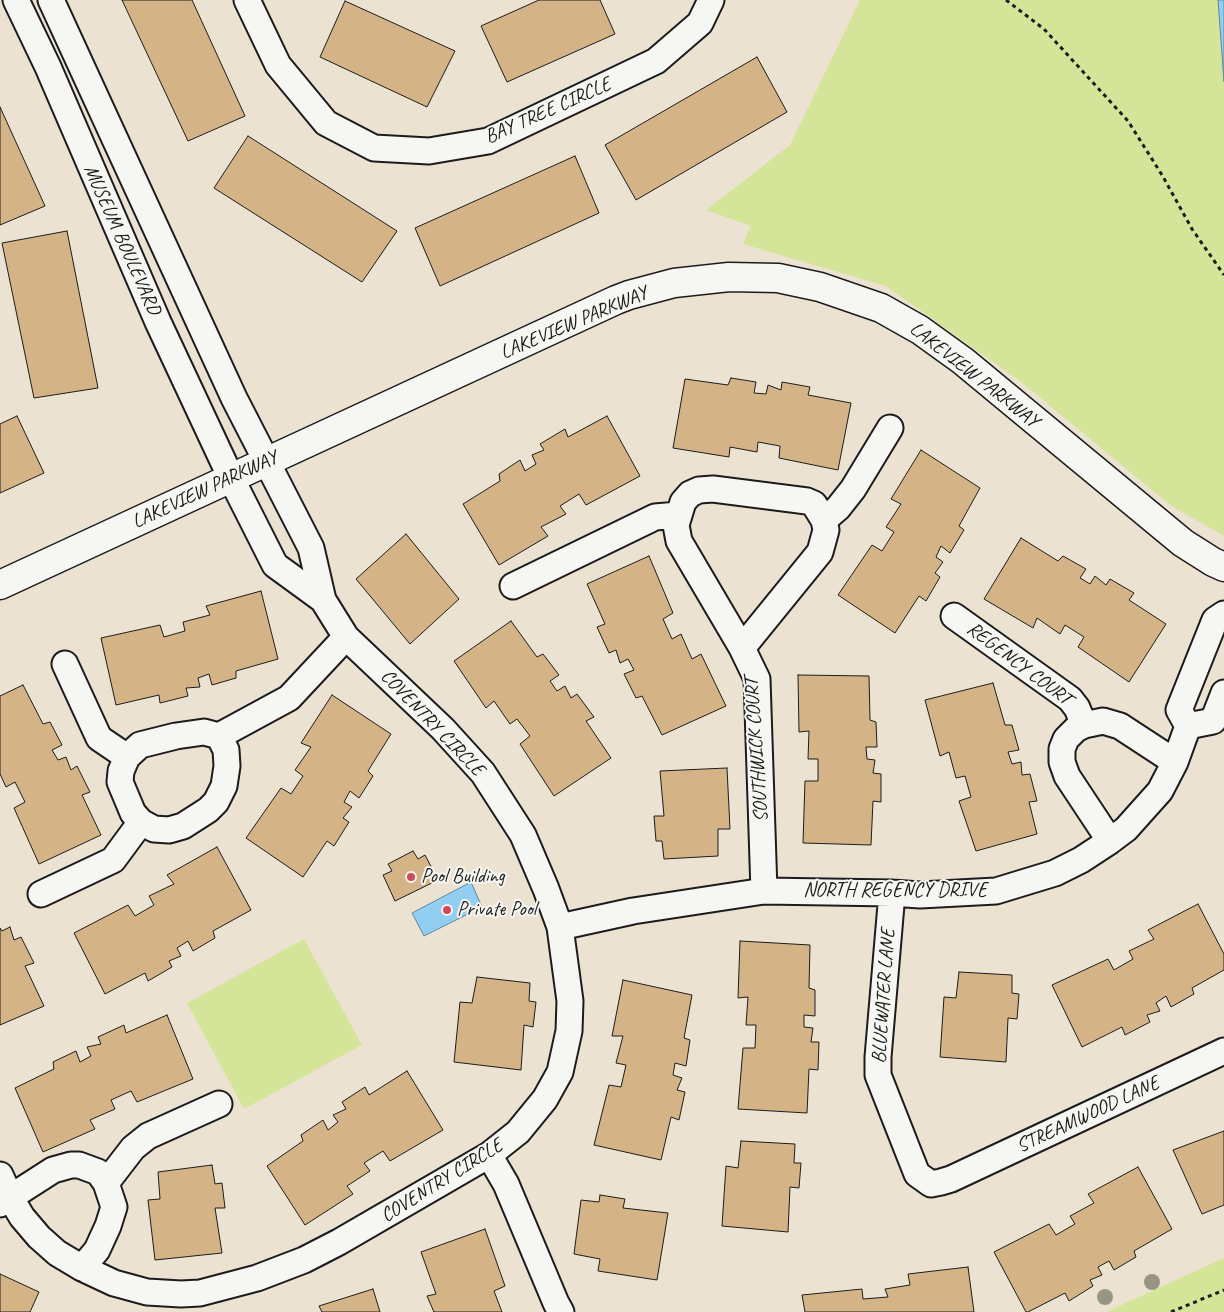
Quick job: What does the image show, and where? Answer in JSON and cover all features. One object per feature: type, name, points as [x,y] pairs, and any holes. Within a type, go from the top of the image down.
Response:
[{"type":"street","name":"MUSEUM BOULEVARD","points":[[16,0],[48,67],[158,322],[230,478]]},
{"type":"street","name":"MUSEUM BOULEVARD","points":[[51,0],[234,398],[268,462]]},
{"type":"street","name":"BAY TREE CIRCLE","points":[[247,0],[278,65],[326,123],[374,148],[428,151],[488,141],[656,61],[700,23],[711,0]]},
{"type":"street","name":"LAKEVIEW PARKWAY","points":[[0,585],[629,295],[674,283],[728,277],[778,278],[820,287],[881,308],[920,330],[963,361],[1183,543],[1224,568]]},
{"type":"street","points":[[742,648],[679,541],[676,525],[682,502],[690,494],[699,490],[713,489],[807,501],[814,504],[824,520],[838,508],[853,489],[890,428]]},
{"type":"street","name":"COVENTRY CIRCLE","points":[[0,1175],[5,1200],[22,1216],[39,1237],[57,1253],[82,1268],[114,1283],[182,1303],[200,1293],[257,1278],[304,1260],[339,1242],[489,1155],[518,1132],[546,1099],[560,1072],[569,1031],[570,1001],[560,927],[546,888],[523,835],[483,773],[443,729],[346,637],[323,600],[312,548],[268,462]]},
{"type":"street","name":"COVENTRY CIRCLE","points":[[230,478],[275,565],[323,600]]},
{"type":"street","points":[[513,586],[655,517],[678,515]]},
{"type":"street","name":"SOUTHWICK COURT","points":[[764,891],[757,679],[742,648],[820,552],[826,530],[824,520]]},
{"type":"street","points":[[1224,614],[1215,620],[1179,710],[1188,726],[1213,721],[1224,693]]},
{"type":"street","name":"REGENCY COURT","points":[[954,616],[1070,699],[1077,708],[1084,725],[1076,729],[1066,739],[1062,750],[1062,762],[1067,776],[1110,840]]},
{"type":"street","points":[[219,736],[226,750],[228,766],[224,786],[216,802],[208,810],[183,826],[169,830],[154,829],[141,822],[133,813],[120,782],[121,771],[127,757],[140,745],[176,736],[204,732],[219,736],[289,698],[346,637]]},
{"type":"street","points":[[65,664],[99,738],[127,757]]},
{"type":"street","points":[[1084,725],[1103,721],[1120,726],[1174,762]]},
{"type":"street","name":"NORTH REGENCY DRIVE","points":[[560,927],[632,911],[764,891],[920,895],[996,891],[1055,873],[1081,860],[1126,829],[1160,791],[1188,726]]},
{"type":"street","points":[[41,894],[113,860],[141,822]]},
{"type":"street","name":"BLUEWATER LANE","points":[[892,893],[878,1075],[917,1174],[931,1184],[951,1179]]},
{"type":"street","name":"STREAMWOOD LANE","points":[[951,1179],[1224,1051]]},
{"type":"street","points":[[106,1182],[133,1148],[148,1136],[219,1104]]},
{"type":"street","points":[[489,1155],[506,1184],[561,1312]]},
{"type":"street","points":[[5,1200],[53,1170],[79,1165],[98,1172],[106,1182],[114,1207],[97,1250],[82,1268]]},
{"type":"path","points":[[1006,0],[1044,30],[1128,121],[1162,175],[1192,229],[1224,275]]},
{"type":"path","points":[[1171,1312],[1224,1290]]},
{"type":"green space","points":[[860,0],[1224,0],[1224,536],[1170,505],[1020,381],[886,286],[743,244],[751,226],[706,210],[790,145]]},
{"type":"green space","points":[[304,939],[362,1045],[244,1109],[187,1003]]},
{"type":"green space","points":[[1224,1258],[1224,1312],[1106,1312]]},
{"type":"water","points":[[1218,0],[1224,0],[1224,82]]},
{"type":"water","name":"Private Pool","points":[[471,882],[482,907],[424,936],[412,913]]},
{"type":"building","points":[[122,0],[192,0],[245,116],[188,141]]},
{"type":"building","points":[[539,0],[600,0],[615,34],[507,82],[481,26]]},
{"type":"building","points":[[345,1],[455,51],[427,107],[320,57]]},
{"type":"building","points":[[757,57],[787,112],[636,200],[605,145]]},
{"type":"building","points":[[0,107],[45,206],[0,225]]},
{"type":"building","points":[[248,136],[397,231],[362,282],[214,188]]},
{"type":"building","points":[[575,156],[599,213],[440,286],[415,228]]},
{"type":"building","points":[[67,231],[98,388],[34,398],[2,243]]},
{"type":"building","points":[[731,378],[756,382],[754,393],[766,394],[768,385],[781,390],[782,382],[810,387],[808,395],[851,403],[838,470],[779,458],[780,446],[758,442],[757,452],[730,447],[729,457],[673,448],[685,379],[728,385]]},
{"type":"building","points":[[17,416],[44,473],[0,493],[0,424]]},
{"type":"building","points":[[607,416],[640,476],[586,505],[579,494],[560,506],[566,514],[541,527],[548,536],[499,565],[463,504],[500,481],[499,474],[520,460],[525,471],[536,464],[532,455],[544,450],[540,444],[565,429],[568,437]]},
{"type":"building","points":[[921,450],[980,488],[959,526],[964,530],[950,553],[941,546],[936,557],[943,562],[935,573],[940,577],[926,601],[919,596],[895,633],[838,595],[872,545],[882,551],[894,532],[886,527],[901,504],[891,499]]},
{"type":"building","points":[[406,534],[459,599],[410,644],[356,579]]},
{"type":"building","points":[[1021,538],[1058,561],[1063,556],[1086,569],[1080,578],[1090,584],[1095,576],[1106,585],[1110,579],[1134,593],[1129,600],[1166,624],[1129,682],[1078,647],[1084,637],[1065,625],[1060,634],[1037,618],[1033,628],[984,599]]},
{"type":"building","points":[[649,556],[673,613],[663,619],[672,639],[681,634],[692,659],[701,654],[726,706],[662,735],[642,696],[636,698],[624,674],[634,670],[628,659],[620,663],[616,650],[609,653],[597,627],[605,624],[587,584]]},
{"type":"building","points":[[261,591],[278,659],[236,671],[236,678],[212,685],[209,674],[198,678],[200,687],[186,688],[188,696],[160,703],[159,695],[116,705],[101,638],[160,625],[164,637],[185,631],[183,622],[210,615],[206,606]]},
{"type":"building","points":[[511,621],[537,657],[543,654],[559,675],[550,681],[557,691],[565,686],[571,698],[577,694],[594,717],[586,721],[611,758],[554,796],[520,744],[530,736],[517,719],[510,724],[494,701],[486,708],[454,661]]},
{"type":"building","points":[[798,675],[869,676],[870,720],[876,722],[877,747],[866,747],[867,759],[875,760],[873,773],[881,774],[881,802],[873,801],[871,845],[803,843],[805,781],[818,781],[818,759],[808,759],[809,731],[799,732]]},
{"type":"building","points":[[993,683],[1005,725],[1012,725],[1019,750],[1008,752],[1012,764],[1021,762],[1022,775],[1030,774],[1037,801],[1029,802],[1037,834],[976,851],[959,801],[971,797],[965,776],[956,778],[949,752],[940,756],[925,700]]},
{"type":"building","points":[[23,685],[43,724],[50,722],[62,745],[52,750],[58,760],[66,757],[71,770],[77,766],[90,792],[82,795],[101,835],[39,864],[14,808],[25,802],[15,782],[6,787],[0,774],[0,696]]},
{"type":"building","points":[[332,695],[391,734],[368,771],[373,776],[359,798],[350,791],[344,802],[352,807],[343,818],[349,822],[334,846],[327,841],[303,877],[246,838],[281,788],[291,794],[303,776],[295,770],[311,747],[301,743]]},
{"type":"building","points":[[727,768],[730,829],[718,829],[718,856],[664,859],[662,841],[656,841],[654,816],[664,816],[660,771]]},
{"type":"building","points":[[217,847],[251,910],[213,931],[215,938],[193,951],[188,941],[177,948],[181,956],[169,961],[172,967],[148,981],[145,973],[105,994],[74,933],[128,905],[135,916],[154,905],[149,896],[174,884],[167,875]]},
{"type":"building","name":"Pool Building","points":[[413,851],[418,859],[425,855],[438,880],[395,901],[383,875],[392,871],[388,864]]},
{"type":"building","points":[[1198,904],[1224,954],[1224,970],[1192,988],[1194,994],[1171,1007],[1166,996],[1156,1003],[1160,1011],[1147,1015],[1150,1022],[1125,1035],[1122,1027],[1082,1047],[1052,985],[1108,959],[1114,970],[1133,959],[1129,951],[1154,939],[1148,930]]},
{"type":"building","points":[[10,927],[14,940],[21,937],[34,963],[25,966],[44,1006],[0,1025],[0,928],[2,931]]},
{"type":"building","points":[[740,941],[810,945],[809,988],[815,990],[815,1016],[804,1015],[804,1027],[813,1028],[811,1042],[819,1042],[818,1070],[809,1069],[807,1113],[738,1109],[743,1048],[755,1048],[756,1025],[746,1025],[748,997],[738,998]]},
{"type":"building","points":[[959,972],[1012,975],[1012,993],[1019,994],[1017,1019],[1008,1018],[1006,1062],[940,1057],[944,997],[956,998]]},
{"type":"building","points":[[477,977],[530,983],[529,1001],[536,1002],[533,1027],[524,1025],[521,1070],[454,1062],[460,1002],[472,1003]]},
{"type":"building","points":[[623,980],[692,995],[684,1038],[690,1040],[686,1066],[675,1063],[673,1075],[682,1078],[677,1090],[685,1092],[679,1120],[671,1117],[661,1160],[594,1145],[609,1085],[621,1087],[626,1065],[616,1063],[623,1036],[612,1036]]},
{"type":"building","points":[[167,1015],[193,1079],[137,1102],[131,1091],[111,1100],[115,1109],[90,1120],[95,1129],[43,1152],[15,1088],[54,1069],[53,1062],[76,1051],[80,1062],[91,1056],[87,1047],[101,1044],[98,1037],[124,1025],[126,1033]]},
{"type":"building","points":[[407,1071],[443,1130],[390,1161],[383,1151],[364,1163],[370,1171],[347,1186],[353,1194],[305,1225],[267,1166],[303,1141],[301,1135],[323,1120],[328,1130],[338,1122],[333,1115],[346,1109],[342,1102],[365,1087],[369,1095]]},
{"type":"building","points":[[1224,1131],[1224,1205],[1202,1214],[1173,1150]]},
{"type":"building","points":[[741,1141],[795,1144],[794,1163],[801,1163],[799,1188],[790,1187],[788,1232],[722,1226],[726,1166],[738,1168]]},
{"type":"building","points":[[212,1165],[215,1184],[222,1183],[225,1208],[215,1208],[222,1253],[155,1260],[148,1200],[160,1199],[158,1172]]},
{"type":"building","points":[[1138,1167],[1172,1229],[1134,1251],[1136,1257],[1114,1270],[1109,1261],[1098,1267],[1102,1275],[1090,1280],[1093,1286],[1069,1301],[1065,1293],[1026,1312],[994,1252],[1049,1224],[1056,1235],[1075,1224],[1070,1216],[1094,1203],[1088,1194]]},
{"type":"building","points":[[600,1195],[625,1199],[623,1208],[668,1213],[657,1280],[598,1271],[600,1259],[574,1254],[581,1200],[599,1202]]},
{"type":"building","points":[[485,1229],[505,1286],[494,1291],[502,1312],[434,1312],[427,1296],[436,1294],[421,1252]]},
{"type":"building","points":[[968,1267],[974,1312],[805,1312],[802,1295],[862,1289],[863,1299],[888,1297],[885,1289],[910,1285],[908,1274]]},
{"type":"building","points":[[0,1274],[39,1292],[30,1312],[0,1312]]},
{"type":"building","points":[[373,1289],[380,1312],[322,1312],[319,1306]]},
{"type":"place","name":"Pool Building","points":[[411,877]]},
{"type":"place","name":"Private Pool","points":[[447,910]]}]
